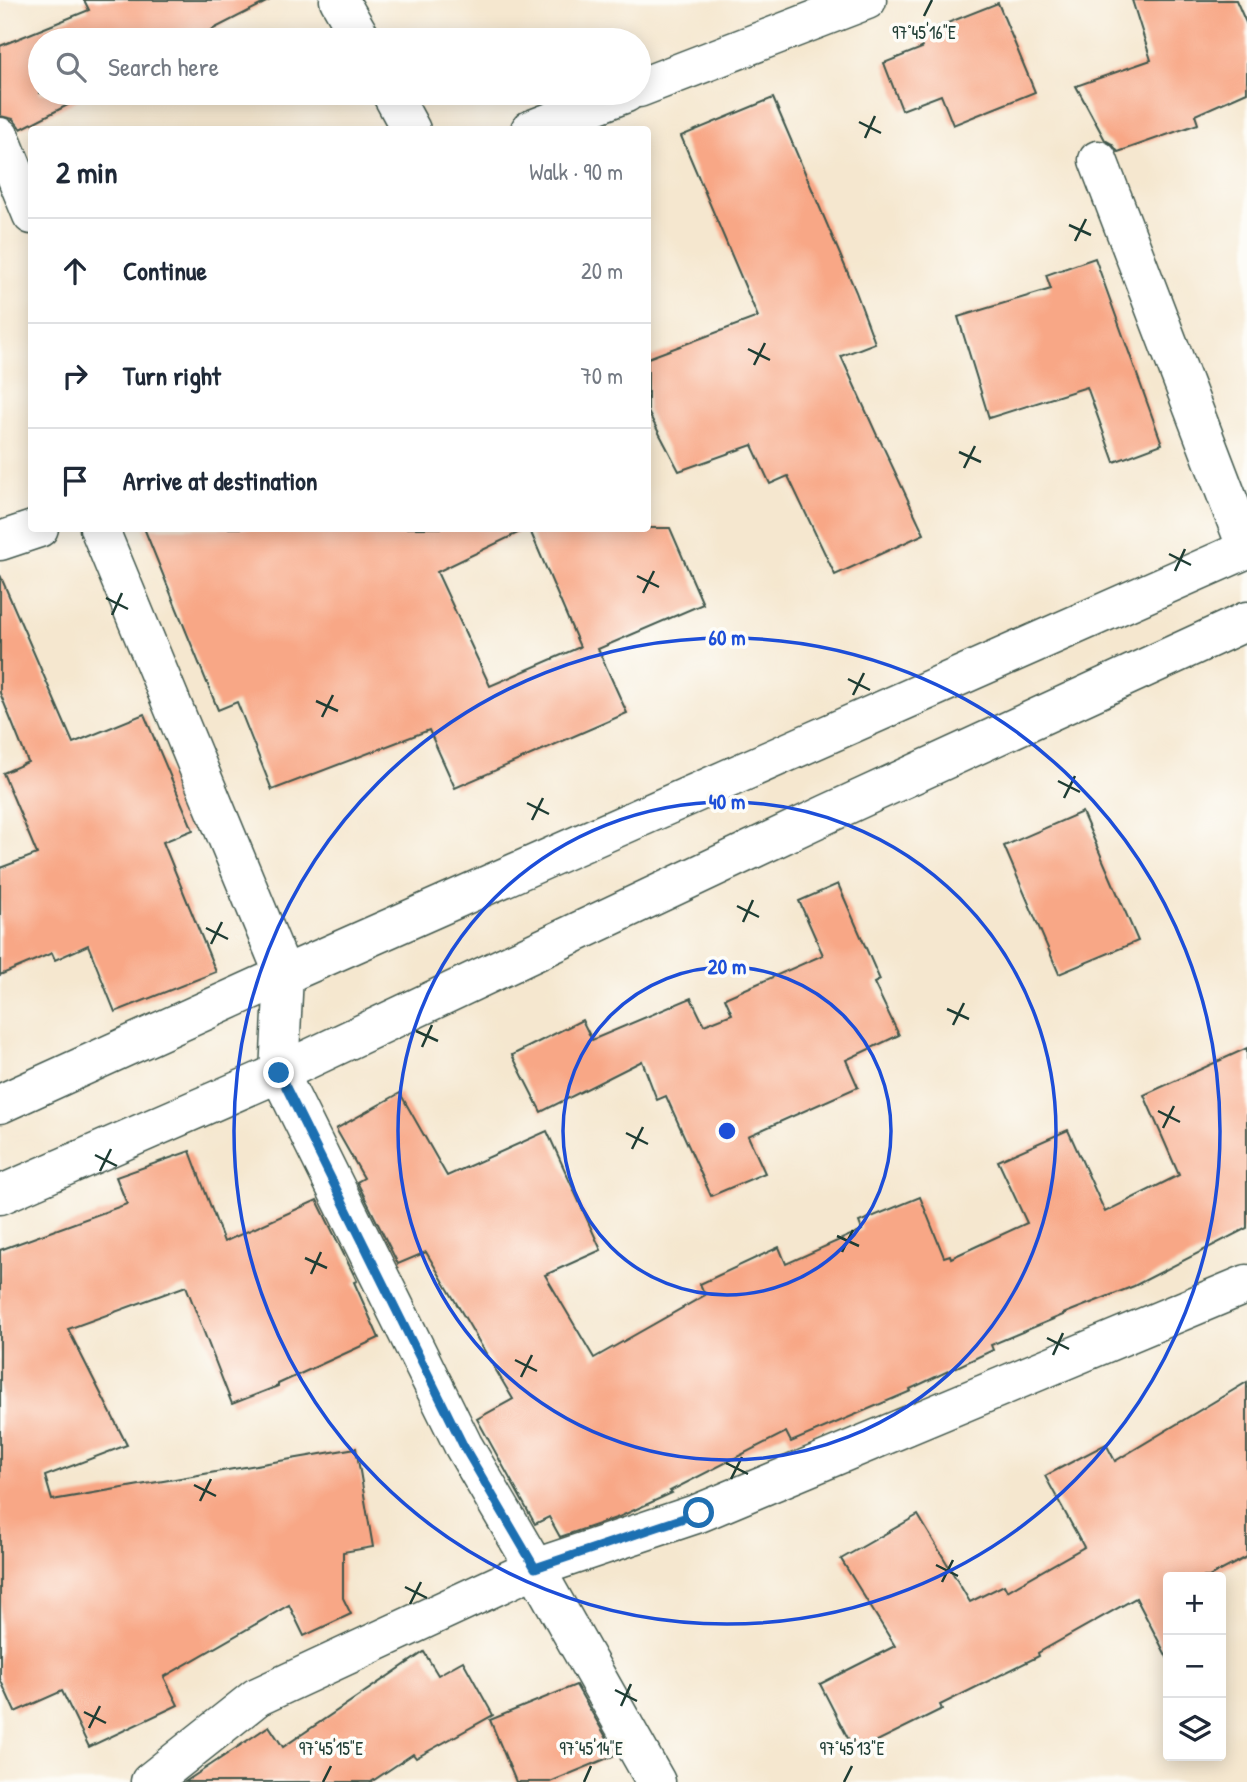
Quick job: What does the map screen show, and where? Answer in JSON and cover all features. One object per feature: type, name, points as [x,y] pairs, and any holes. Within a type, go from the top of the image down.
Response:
[{"type":"street","points":[[339,0],[355,28]]},
{"type":"street","points":[[651,83],[867,0]]},
{"type":"street","points":[[397,105],[409,126]]},
{"type":"street","points":[[540,126],[595,105]]},
{"type":"street","points":[[0,137],[28,205]]},
{"type":"street","points":[[0,1104],[284,975],[1247,549],[1098,160]]},
{"type":"street","points":[[0,541],[28,532]]},
{"type":"street","points":[[101,532],[284,975],[279,1073],[463,1445],[656,1782]]},
{"type":"street","points":[[0,1195],[279,1073],[814,820],[1247,621]]},
{"type":"street","points":[[150,1782],[257,1697],[535,1568],[699,1513],[1247,1284]]},
{"type":"building","points":[[84,0],[270,0],[215,28],[44,28],[89,10]]},
{"type":"building","points":[[1132,0],[1236,0],[1247,25],[1247,92],[1195,115],[1198,124],[1118,152],[1105,140],[1076,86],[1151,60]]},
{"type":"building","points":[[998,3],[1035,92],[953,125],[941,95],[902,110],[884,63],[922,48],[917,35]]},
{"type":"building","points":[[28,35],[28,105],[68,105],[21,129],[13,119],[0,116],[0,46]]},
{"type":"building","points":[[773,98],[875,343],[841,356],[924,534],[835,575],[788,476],[770,484],[752,445],[679,471],[651,418],[651,357],[758,317],[681,136]]},
{"type":"building","points":[[1095,258],[1162,444],[1114,462],[1087,387],[989,418],[958,317],[1051,289],[1046,275]]},
{"type":"building","points":[[651,528],[670,528],[703,604],[598,649],[627,713],[455,788],[429,730],[272,790],[237,702],[218,710],[146,532],[520,532],[437,572],[490,686],[580,647],[531,532],[651,532]]},
{"type":"building","points":[[0,575],[73,743],[144,714],[193,830],[163,842],[216,972],[115,1012],[88,945],[55,960],[52,953],[0,975],[0,868],[37,854],[3,773],[28,762],[0,693]]},
{"type":"building","points":[[1082,812],[1138,941],[1059,974],[1004,846]]},
{"type":"building","points":[[838,884],[880,980],[874,983],[899,1035],[846,1060],[858,1087],[748,1136],[765,1173],[711,1196],[666,1096],[657,1100],[642,1061],[541,1112],[512,1055],[582,1020],[592,1040],[691,998],[704,1025],[732,1014],[725,998],[823,955],[799,901]]},
{"type":"building","points":[[1247,1048],[1247,1228],[1134,1286],[991,1345],[993,1350],[910,1389],[911,1391],[791,1442],[786,1432],[670,1491],[672,1493],[619,1517],[560,1537],[549,1517],[535,1524],[477,1419],[513,1399],[426,1252],[398,1264],[357,1182],[364,1178],[336,1129],[400,1093],[447,1176],[547,1131],[601,1250],[545,1275],[594,1358],[705,1295],[700,1284],[779,1247],[786,1264],[862,1230],[859,1222],[920,1197],[944,1257],[950,1255],[951,1258],[1027,1223],[998,1161],[1068,1130],[1105,1212],[1179,1175],[1144,1095]]},
{"type":"building","points":[[190,1151],[224,1242],[317,1200],[357,1281],[354,1282],[379,1338],[278,1386],[232,1404],[186,1286],[68,1329],[127,1445],[45,1476],[52,1500],[356,1448],[373,1547],[343,1552],[343,1598],[351,1614],[304,1636],[289,1605],[164,1677],[178,1705],[89,1747],[62,1691],[15,1712],[0,1679],[0,1250],[127,1204],[116,1177]]},
{"type":"building","points":[[1247,1382],[1247,1557],[1218,1572],[1163,1572],[1163,1649],[1136,1598],[1038,1653],[1039,1656],[940,1705],[942,1709],[855,1752],[820,1684],[895,1646],[841,1559],[918,1515],[970,1602],[1004,1585],[1007,1591],[1084,1547],[1045,1476],[1106,1444],[1115,1461]]},
{"type":"building","points":[[424,1652],[438,1675],[463,1661],[493,1715],[416,1758],[413,1754],[371,1782],[185,1782],[269,1726],[283,1747]]},
{"type":"building","points":[[576,1685],[606,1737],[613,1756],[550,1782],[516,1782],[490,1720]]},
{"type":"route","points":[[279,1073],[463,1445],[535,1568],[699,1513]]}]
